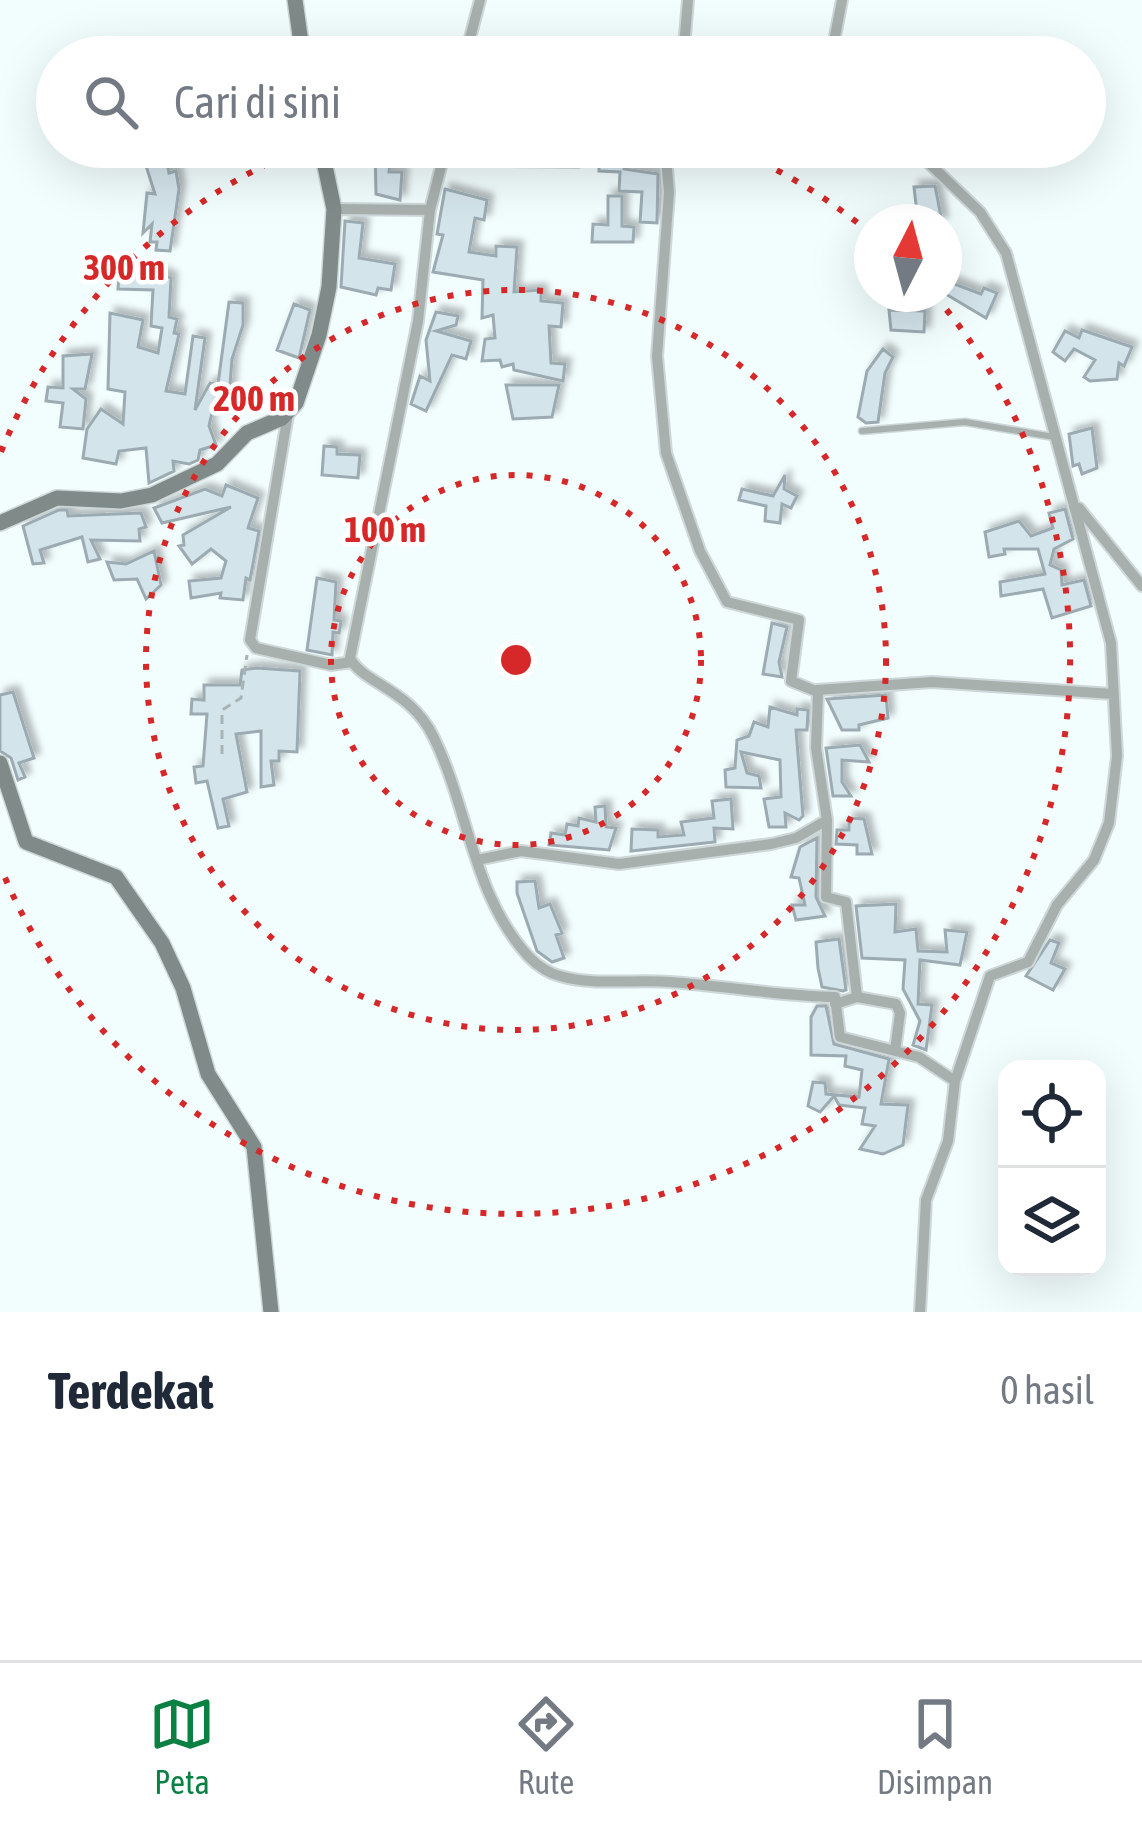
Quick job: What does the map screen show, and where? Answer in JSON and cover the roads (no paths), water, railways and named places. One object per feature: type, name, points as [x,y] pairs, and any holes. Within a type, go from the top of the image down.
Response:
[{"type":"street","points":[[295,0],[300,36]]},
{"type":"street","points":[[471,36],[480,0]]},
{"type":"street","points":[[685,36],[688,0]]},
{"type":"street","points":[[835,36],[842,0]]},
{"type":"street","points":[[325,168],[334,209],[320,335],[304,386],[288,411],[250,636],[256,647],[332,665],[352,662],[421,713],[438,744],[477,860],[517,940],[547,971],[580,979],[671,982],[772,997],[835,997],[840,1037],[919,1057],[955,1081]]},
{"type":"street","points":[[352,662],[373,523],[418,321],[430,210],[440,168]]},
{"type":"street","points":[[667,168],[657,356],[665,452],[720,592],[735,607],[800,620],[790,681],[817,690],[932,682],[1113,694]]},
{"type":"street","points":[[920,1312],[924,1211],[948,1141],[955,1081],[990,976],[1028,962],[1057,905],[1094,860],[1109,824],[1117,757],[1109,634],[1006,253],[980,212],[934,168]]},
{"type":"street","points":[[334,209],[430,210]]},
{"type":"street","points":[[0,523],[57,498],[121,501],[152,495],[210,469],[248,433],[288,411]]},
{"type":"street","points":[[1077,506],[1142,586]]},
{"type":"street","points":[[817,690],[815,748],[827,820],[826,897],[846,902],[857,997]]},
{"type":"street","points":[[0,763],[26,842],[116,877],[162,944],[183,988],[208,1074],[254,1147],[272,1312]]},
{"type":"street","points":[[477,860],[521,851],[605,865],[630,863],[771,844],[796,838],[827,820]]},
{"type":"street","points":[[836,1004],[857,997],[898,1006],[896,1051]]},
{"type":"lane","points":[[862,431],[965,422],[1054,437]]}]
